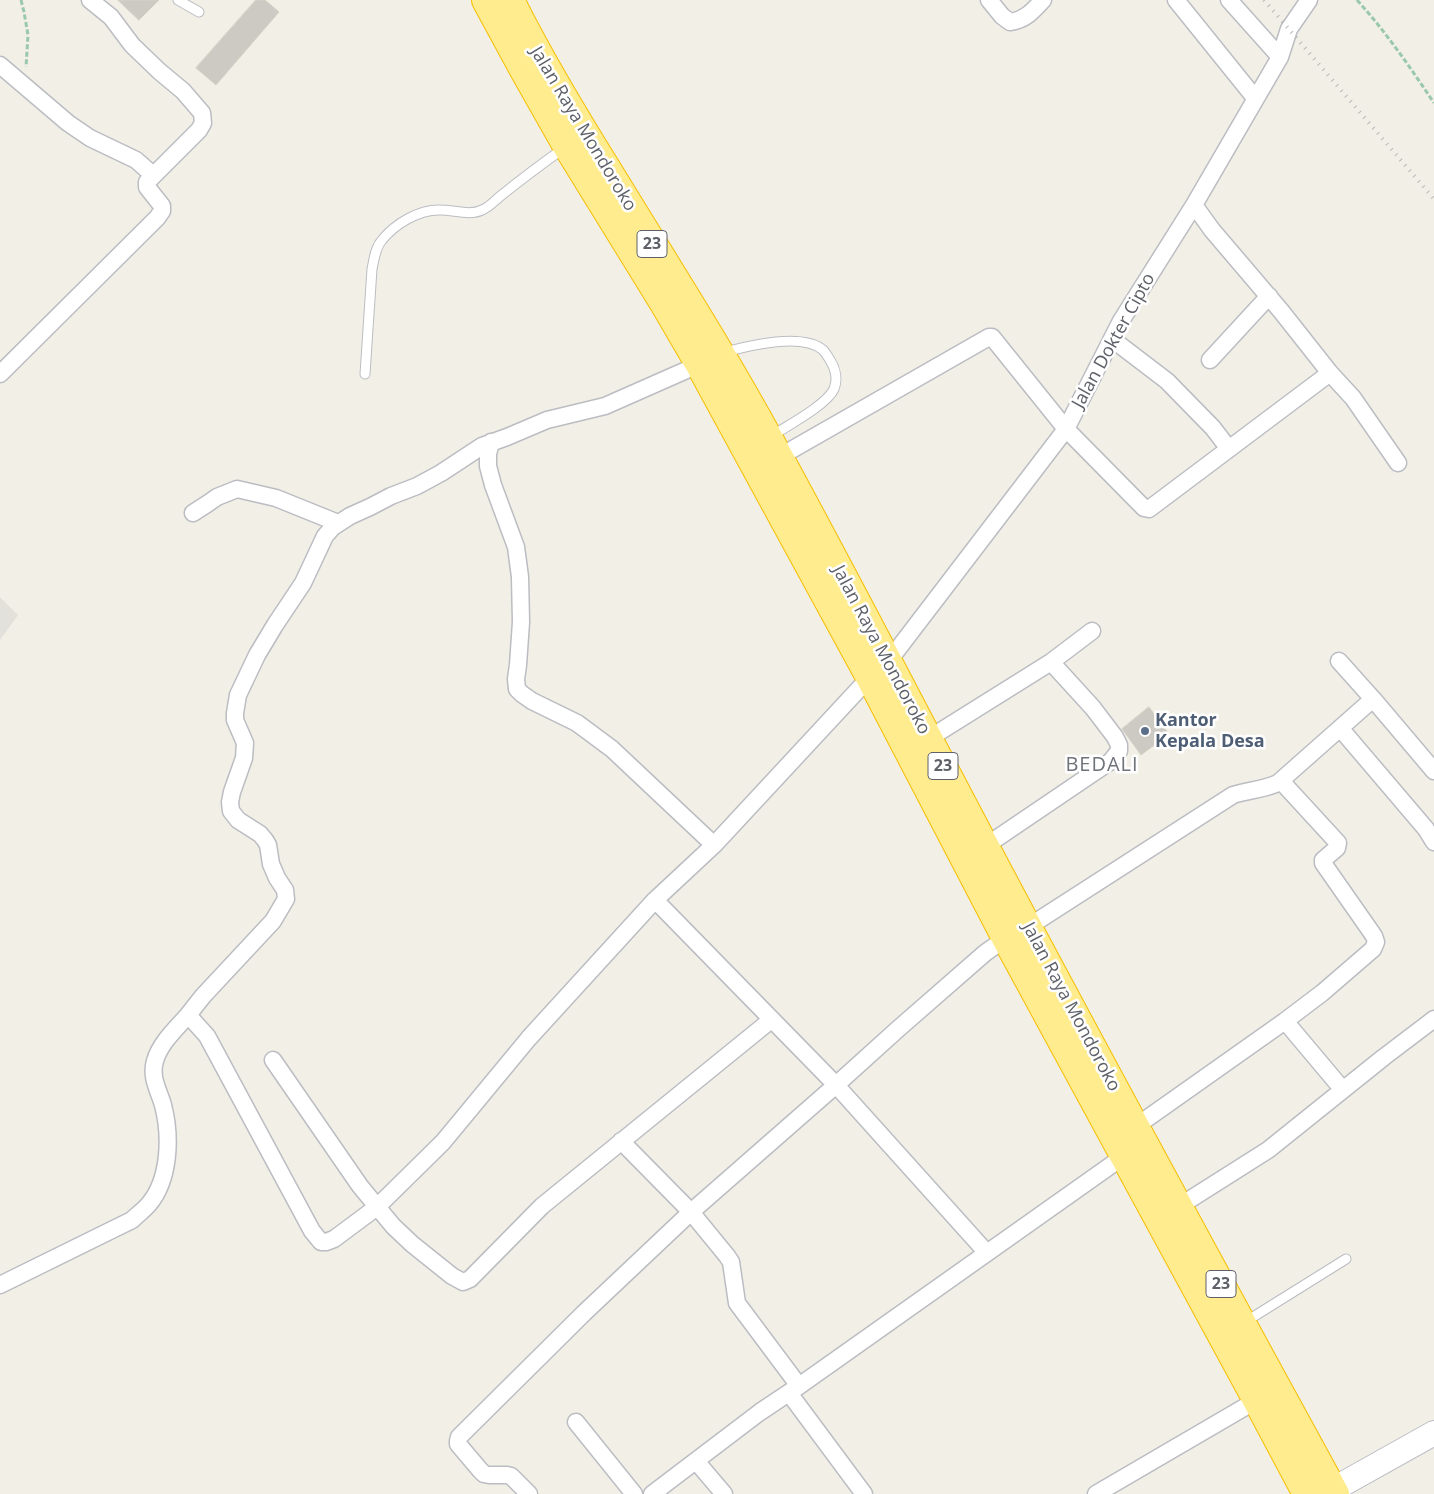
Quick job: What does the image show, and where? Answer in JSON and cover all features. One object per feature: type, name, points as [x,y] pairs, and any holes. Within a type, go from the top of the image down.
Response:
[{"type":"highway","name":"Jalan Raya Mondoroko","points":[[486,0],[524,70],[576,140]]},
{"type":"highway","name":"Jalan Raya Mondoroko","points":[[510,0],[576,140],[665,305],[710,360],[762,448],[1097,1081],[1124,1156],[1257,1400],[1325,1493]]},
{"type":"highway","name":"Jalan Raya Mondoroko","points":[[879,669],[928,739],[984,847],[1017,932]]},
{"type":"highway","name":"Jalan Raya Mondoroko","points":[[1097,1081],[1135,1127],[1243,1323],[1325,1493]]},
{"type":"street","points":[[0,374],[162,211],[160,202],[147,187],[147,182],[199,130],[203,123],[202,113],[184,91],[159,71],[132,45],[111,17],[90,0]]},
{"type":"street","points":[[989,0],[1002,16],[1010,22],[1028,16],[1043,0]]},
{"type":"street","points":[[1176,0],[1255,98]]},
{"type":"street","points":[[1228,0],[1280,57]]},
{"type":"street","name":"Jalan Dokter Cipto","points":[[188,1015],[207,1036],[307,1224],[321,1242],[334,1239],[376,1205],[443,1142],[529,1038],[655,900],[714,845],[879,669],[1066,429],[1121,321],[1194,205],[1280,57],[1289,29],[1309,0]]},
{"type":"street","points":[[0,64],[68,123],[90,138],[136,160],[153,175]]},
{"type":"street","points":[[1194,205],[1212,230],[1269,296],[1352,398],[1398,463]]},
{"type":"street","points":[[1210,360],[1269,296]]},
{"type":"street","points":[[762,448],[988,337],[994,339],[1066,429],[1144,508],[1149,509],[1330,373]]},
{"type":"street","points":[[1112,339],[1167,381],[1214,428],[1229,449]]},
{"type":"street","points":[[0,1285],[132,1220],[150,1203],[160,1185],[167,1164],[169,1142],[163,1105],[153,1075],[154,1063],[158,1052],[203,996],[273,921],[286,899],[285,890],[271,864],[265,840],[260,834],[238,820],[230,808],[233,787],[244,758],[245,743],[235,720],[236,705],[242,684],[257,655],[274,625],[303,583],[325,536],[332,527],[344,519],[391,496],[417,486],[477,448],[547,420],[605,406],[710,360]]},
{"type":"street","points":[[491,442],[488,466],[516,547],[520,576],[521,622],[516,680],[518,689],[532,701],[577,723],[612,749],[714,845]]},
{"type":"street","points":[[193,513],[217,497],[237,489],[276,498],[344,519]]},
{"type":"street","points":[[928,739],[1051,662],[1092,631]]},
{"type":"street","points":[[1339,661],[1434,771]]},
{"type":"street","points":[[984,847],[1111,761],[1119,751],[1119,745],[1115,737],[1093,708],[1051,662]]},
{"type":"street","points":[[530,1494],[511,1476],[489,1475],[480,1470],[458,1444],[459,1438],[584,1313],[691,1212],[985,953],[1233,795],[1266,788],[1278,783],[1373,699]]},
{"type":"street","points":[[1340,728],[1413,814],[1434,842]]},
{"type":"street","points":[[1135,1127],[1330,987],[1373,949],[1376,942],[1374,936],[1323,863],[1323,860],[1337,848],[1338,843],[1281,781]]},
{"type":"street","points":[[655,900],[836,1085],[987,1253]]},
{"type":"street","points":[[273,1060],[360,1186],[393,1226],[412,1244],[458,1280],[464,1282],[470,1279],[542,1206],[771,1020]]},
{"type":"street","points":[[1178,1207],[1268,1150],[1384,1057],[1434,1020]]},
{"type":"street","points":[[1285,1021],[1343,1090]]},
{"type":"street","points":[[621,1141],[691,1212],[731,1262],[737,1303],[864,1494]]},
{"type":"street","points":[[652,1494],[760,1412],[1124,1156]]},
{"type":"street","points":[[1096,1494],[1257,1400]]},
{"type":"street","points":[[576,1422],[634,1494]]},
{"type":"street","points":[[1325,1493],[1434,1433]]},
{"type":"street","points":[[696,1460],[724,1494]]},
{"type":"lane","points":[[178,0],[198,12]]},
{"type":"lane","points":[[364,374],[372,269],[381,241],[409,218],[423,213],[440,209],[458,212],[484,210],[576,140]]},
{"type":"lane","points":[[710,360],[744,347],[788,341],[807,343],[823,350],[832,363],[836,377],[834,390],[824,402],[762,448]]},
{"type":"lane","points":[[1243,1323],[1346,1260]]},
{"type":"path","points":[[20,0],[28,35],[25,87]]},
{"type":"path","points":[[1357,0],[1411,68],[1434,103]]},
{"type":"shaded area","points":[[0,597],[18,615],[0,640]]},
{"type":"building","points":[[118,0],[159,0],[139,20]]},
{"type":"building","points":[[256,0],[265,0],[279,12],[216,85],[196,68]]},
{"type":"building","name":"Kantor Kepala Desa","points":[[1149,707],[1169,734],[1141,755],[1122,729]]},
{"type":"railway","points":[[1264,0],[1434,199]]},
{"type":"place","name":"Kantor Kepala Desa","points":[[1145,731]]},
{"type":"district","name":"BEDALI","points":[[1102,765]]}]
